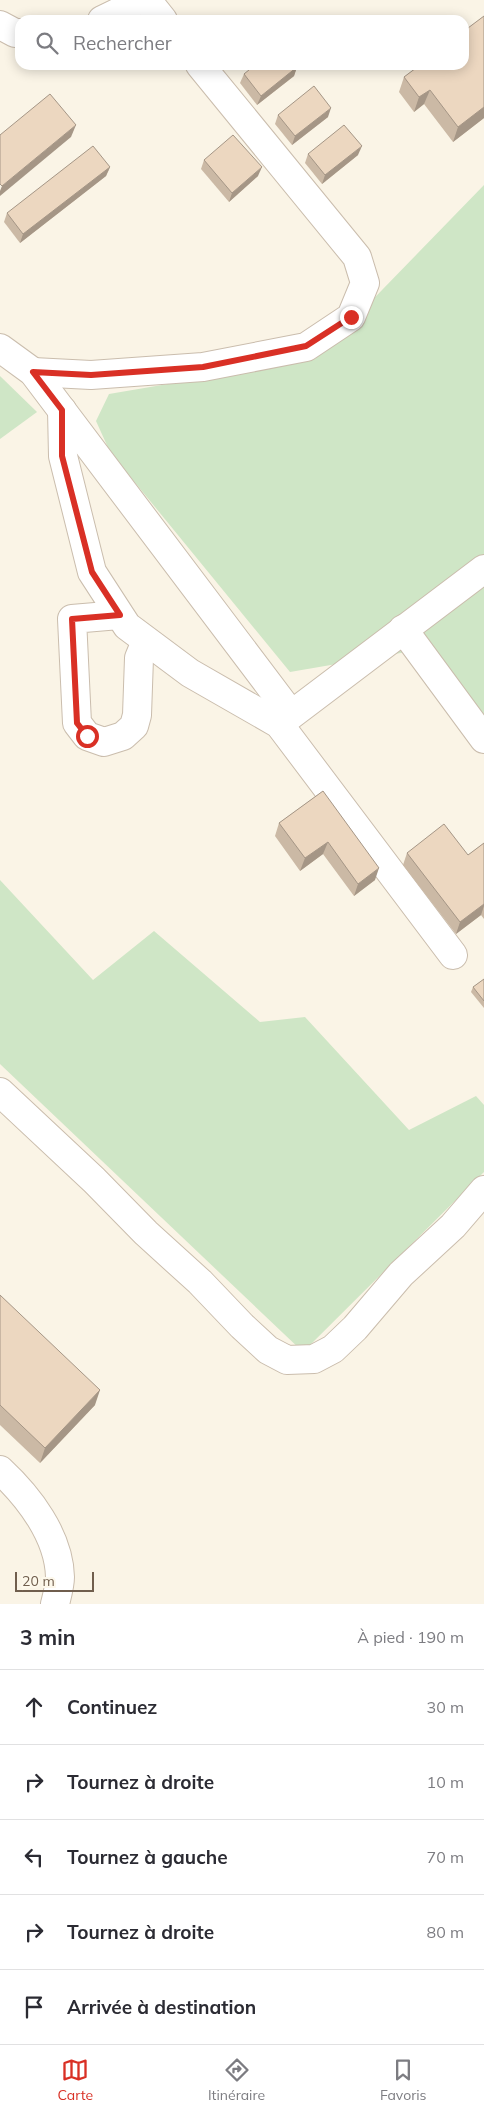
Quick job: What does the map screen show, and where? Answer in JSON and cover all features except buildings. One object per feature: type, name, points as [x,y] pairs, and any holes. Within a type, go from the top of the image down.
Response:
[{"type":"lane","points":[[112,15],[127,8],[137,0]]},
{"type":"lane","points":[[147,0],[159,15]]},
{"type":"lane","points":[[0,25],[15,33]]},
{"type":"lane","points":[[33,372],[91,375],[203,367],[306,346],[351,317],[365,283],[357,257],[204,70]]},
{"type":"lane","points":[[0,348],[33,372],[62,410],[453,955]]},
{"type":"lane","points":[[62,410],[62,456],[92,572],[127,626],[190,673],[285,719]]},
{"type":"lane","points":[[285,719],[484,569]]},
{"type":"lane","points":[[120,615],[72,619],[77,723],[87,736],[104,742],[123,736],[134,726],[137,715],[139,658],[146,641]]},
{"type":"lane","points":[[403,629],[484,738]]},
{"type":"lane","points":[[0,1092],[94,1180],[146,1233],[200,1282],[242,1326],[268,1350],[287,1360],[314,1358],[334,1350],[356,1328],[401,1274],[453,1226],[484,1190]]},
{"type":"lane","points":[[0,1470],[20,1488],[39,1516],[48,1534],[56,1554],[60,1578],[55,1604]]},
{"type":"green space","points":[[484,185],[484,716],[424,649],[290,672],[110,452],[96,421],[109,394],[315,359]]},
{"type":"green space","points":[[0,376],[37,412],[0,439]]},
{"type":"green space","points":[[0,880],[93,980],[154,931],[260,1022],[305,1017],[409,1130],[476,1096],[484,1105],[484,1172],[303,1352],[0,1064]]},
{"type":"route","points":[[87,736],[77,723],[72,619],[120,615],[92,572],[62,456],[62,410],[33,372],[91,375],[203,367],[306,346],[351,317]]}]
